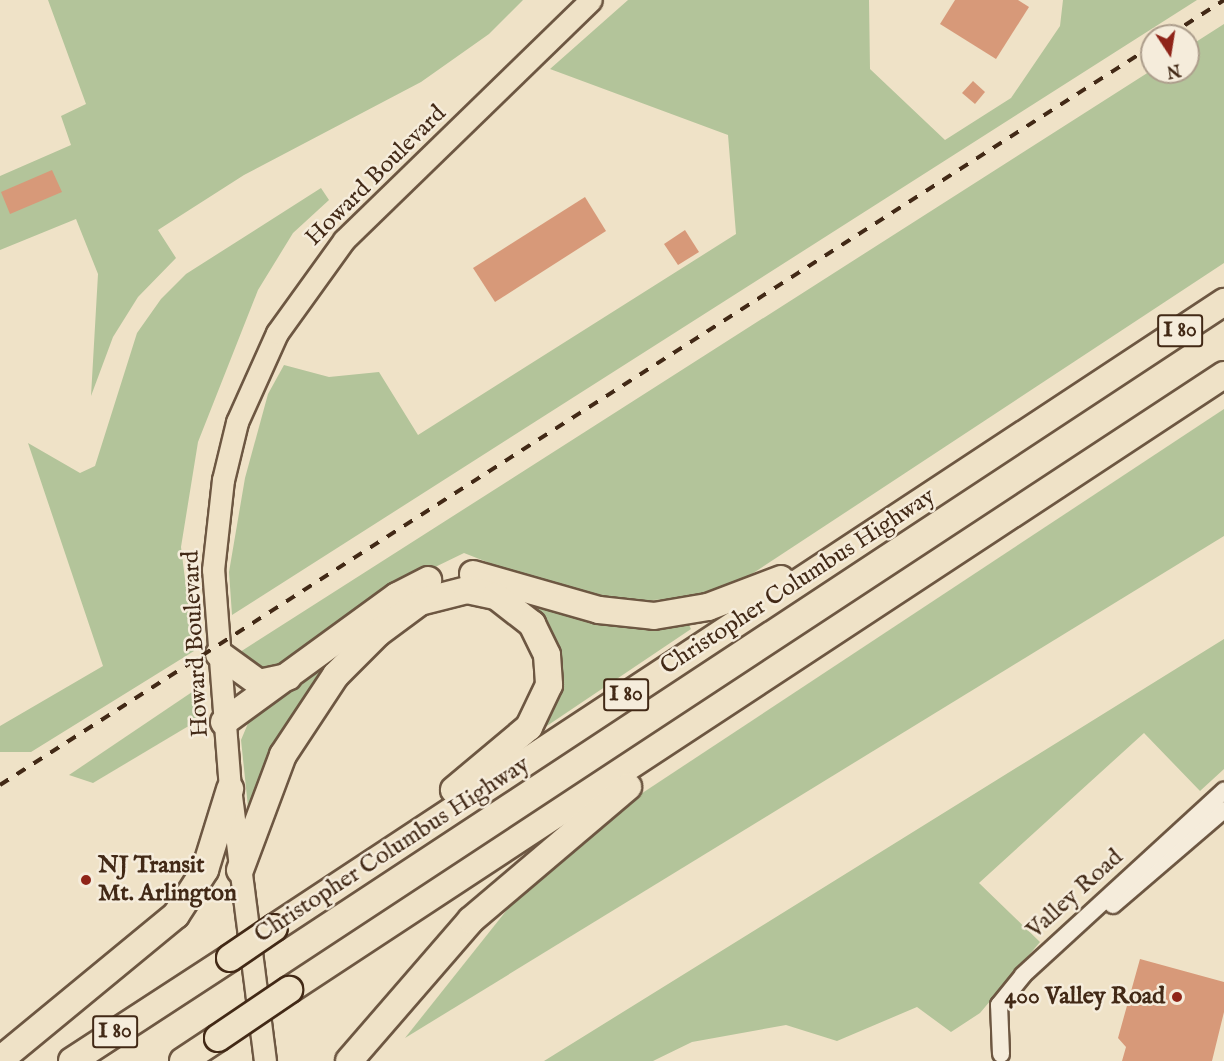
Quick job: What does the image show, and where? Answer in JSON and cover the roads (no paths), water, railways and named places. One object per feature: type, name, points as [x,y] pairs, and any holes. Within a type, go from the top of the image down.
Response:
[{"type":"highway","name":"Christopher Columbus Highway","points":[[72,1061],[1224,302]]},
{"type":"highway","name":"I 80","points":[[183,1061],[1224,375]]},
{"type":"highway","points":[[224,722],[291,677],[398,596],[444,575],[483,574],[599,610],[654,616],[708,607],[829,561]]},
{"type":"highway","points":[[240,870],[283,755],[336,675],[378,633],[420,602],[454,590],[482,591],[509,603],[532,624],[547,655],[549,685],[529,727],[438,802],[423,830]]},
{"type":"highway","points":[[219,654],[259,683],[291,677]]},
{"type":"highway","points":[[350,1061],[471,920],[557,841],[629,786],[637,761]]},
{"type":"highway","points":[[0,1060],[176,915],[205,870],[230,789]]},
{"type":"main road","name":"Howard Boulevard","points":[[265,1061],[230,789],[213,570],[223,480],[237,422],[276,333],[351,232],[591,0]]},
{"type":"street","name":"Valley Road","points":[[998,1057],[999,1005],[1023,975],[1224,791]]},
{"type":"street","name":"Valley Road","points":[[998,1057],[1009,1012],[1030,983],[1224,810]]},
{"type":"railway","points":[[1187,24],[1224,0]]},
{"type":"railway","points":[[0,785],[1140,54]]},
{"type":"place","name":"NJ Transit Mt. Arlington","points":[[86,880]]},
{"type":"place","name":"400 Valley Road","points":[[1177,997]]}]
